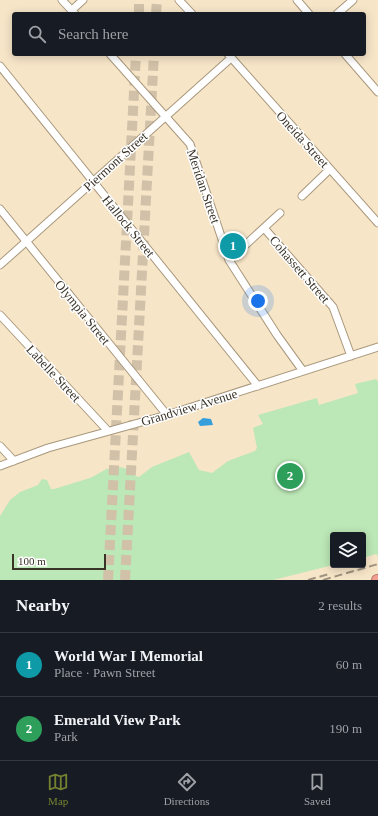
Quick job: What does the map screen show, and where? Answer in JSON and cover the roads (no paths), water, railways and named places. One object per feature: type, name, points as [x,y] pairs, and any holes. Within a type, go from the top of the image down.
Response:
[{"type":"street","points":[[62,0],[73,12],[84,0]]},
{"type":"street","points":[[179,0],[190,12]]},
{"type":"street","points":[[297,0],[307,12]]},
{"type":"street","points":[[339,12],[353,0]]},
{"type":"street","name":"Meridan Street","points":[[112,56],[190,144],[229,260],[276,335],[303,371]]},
{"type":"street","name":"Piermont Street","points":[[0,265],[92,181],[166,117],[230,56]]},
{"type":"street","name":"Oneida Street","points":[[230,56],[378,223]]},
{"type":"street","points":[[347,56],[378,92]]},
{"type":"street","name":"Hallock Street","points":[[0,66],[258,386]]},
{"type":"street","points":[[302,196],[330,169]]},
{"type":"street","name":"Olympia Street","points":[[0,209],[167,415]]},
{"type":"street","points":[[229,260],[280,213]]},
{"type":"street","name":"Cohassett Street","points":[[264,228],[333,307],[351,356]]},
{"type":"street","name":"Labelle Street","points":[[0,315],[108,431]]},
{"type":"street","name":"Grandview Avenue","points":[[0,466],[48,448],[167,415],[378,347]]},
{"type":"street","points":[[0,446],[14,461]]},
{"type":"water","points":[[203,418],[211,419],[213,425],[200,426],[198,422]]},
{"type":"tunnel","points":[[139,0],[139,12]]},
{"type":"tunnel","points":[[156,12],[157,0]]},
{"type":"tunnel","points":[[108,580],[136,56]]},
{"type":"tunnel","points":[[125,580],[154,56]]},
{"type":"railway","points":[[323,580],[378,564]]},
{"type":"railway","points":[[308,580],[329,574]]},
{"type":"place","name":"World War I Memorial","points":[[233,246]]},
{"type":"place","name":"Emerald View Park","points":[[290,476]]}]
